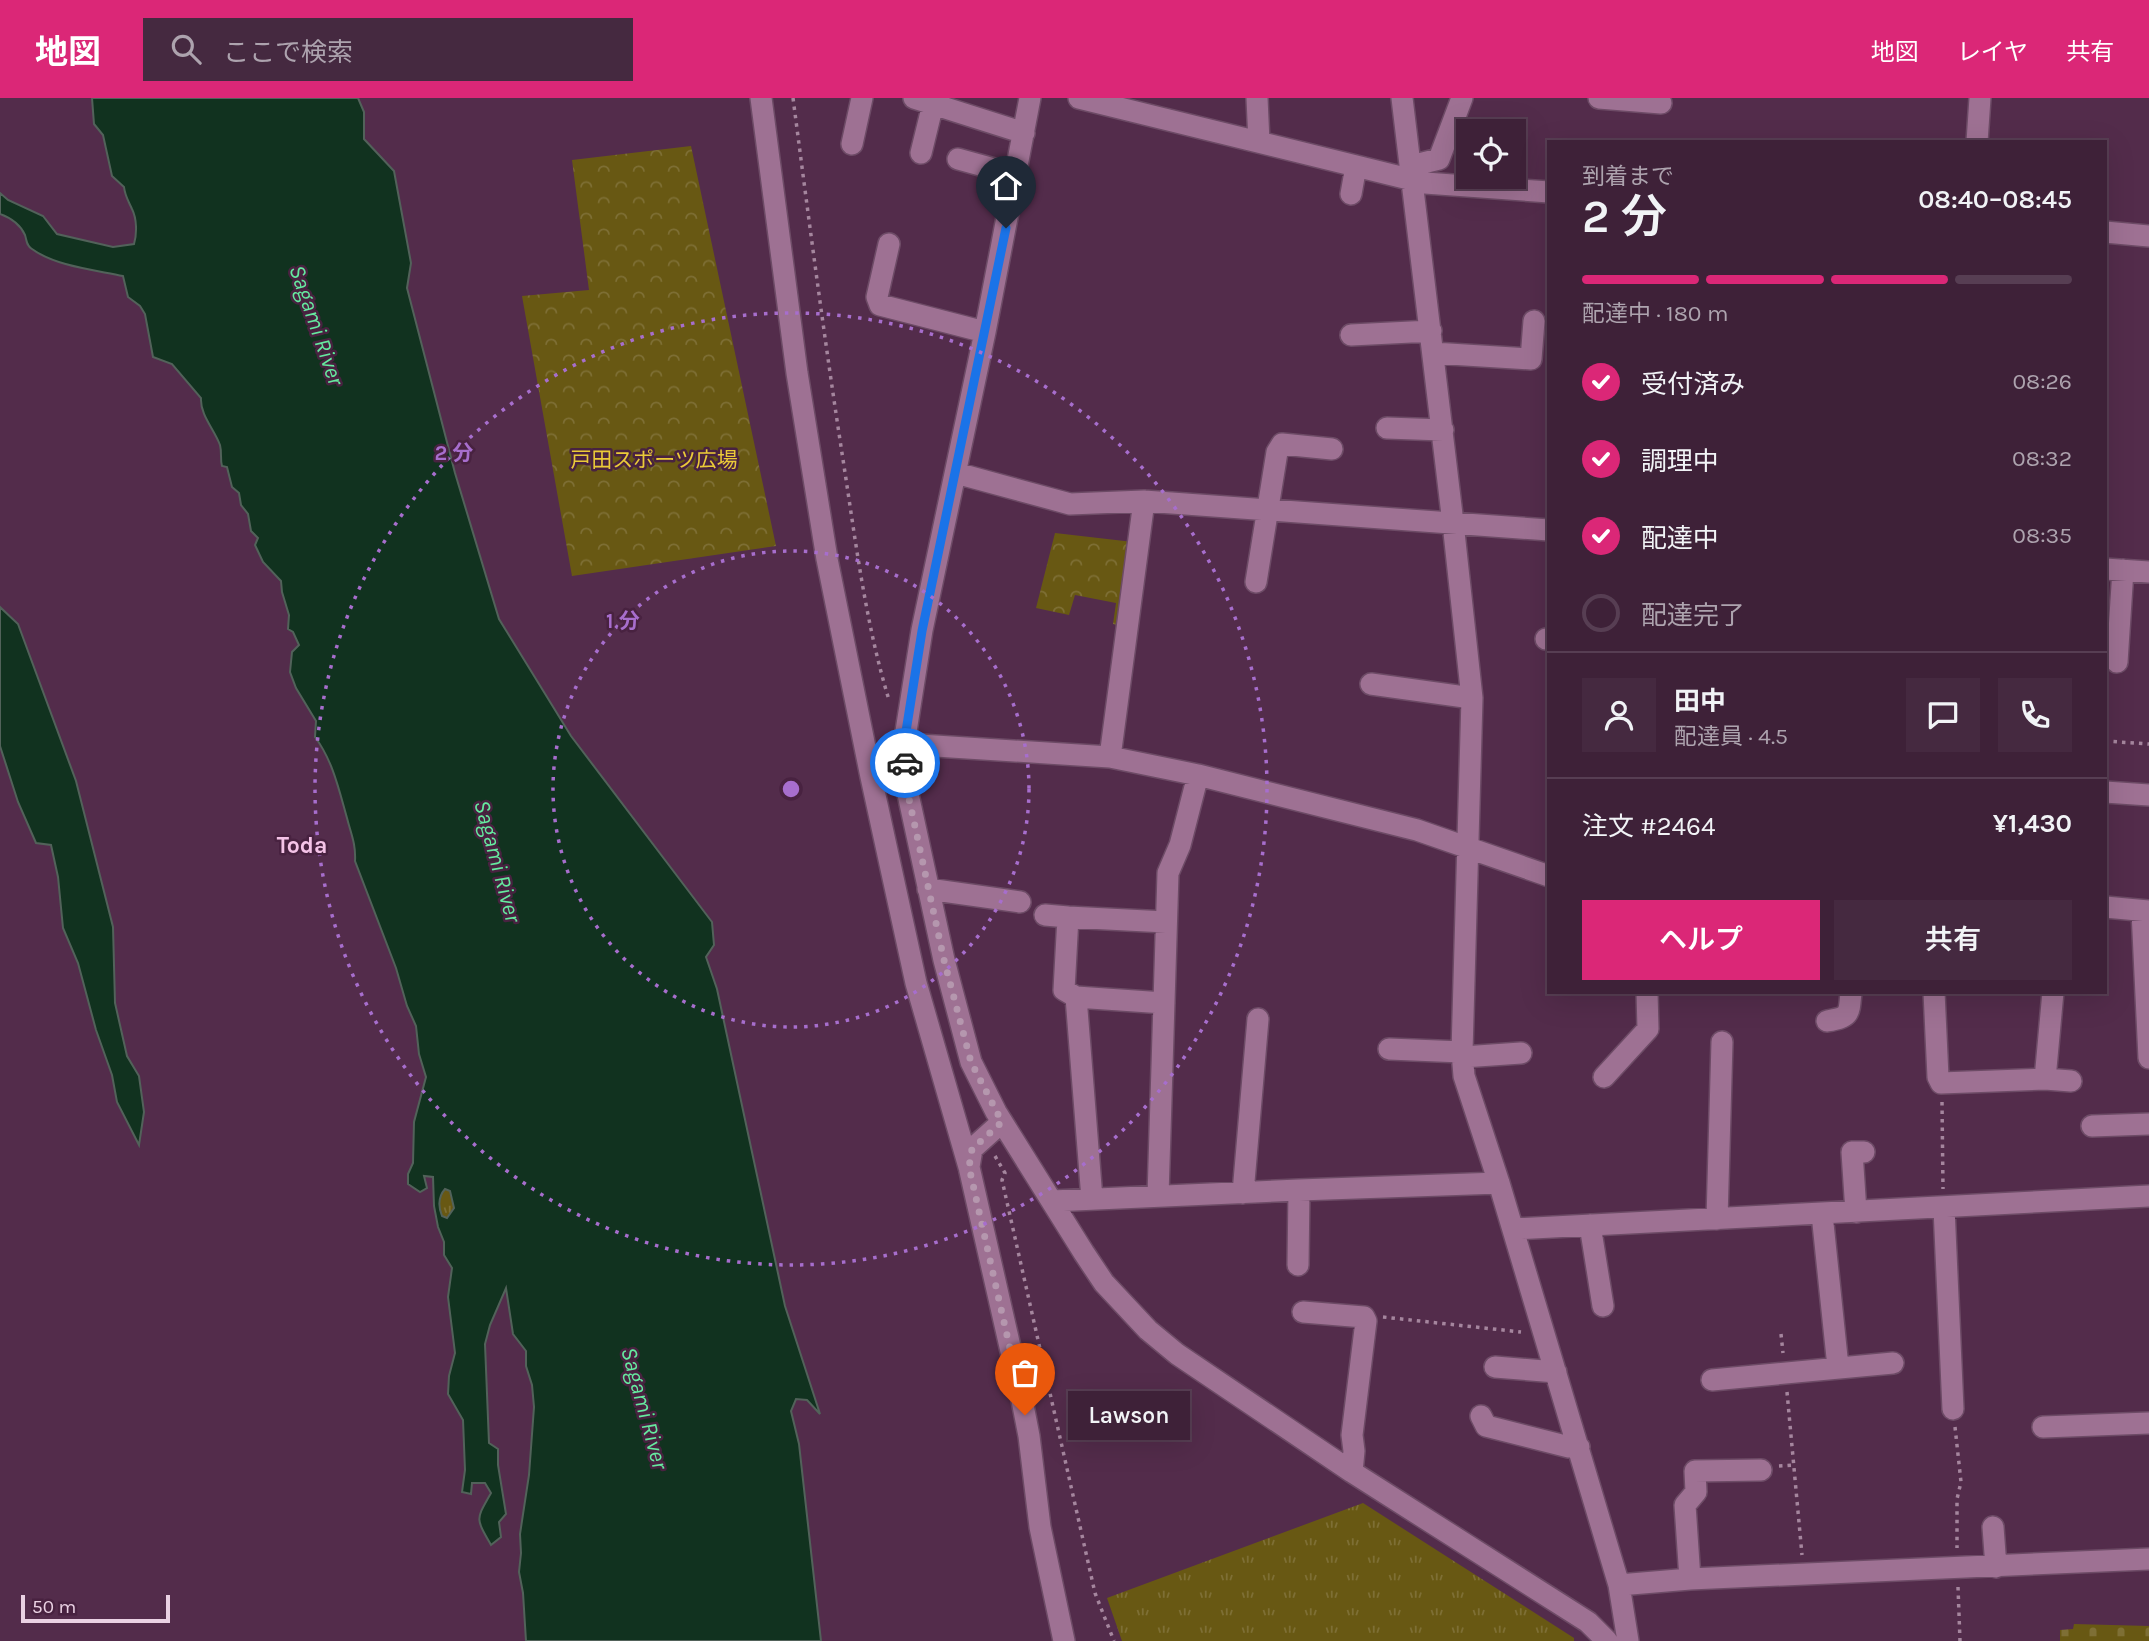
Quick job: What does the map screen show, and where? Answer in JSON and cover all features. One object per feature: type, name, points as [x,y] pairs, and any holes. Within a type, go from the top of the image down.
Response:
[{"type":"street","points":[[761,98],[799,385],[830,572],[916,983],[969,1167],[1024,1408],[1040,1527],[1065,1641]]},
{"type":"street","points":[[852,144],[862,98]]},
{"type":"street","points":[[1030,98],[985,332],[922,631],[904,744],[906,785],[944,960],[971,1062],[1002,1122],[1104,1283],[1148,1330],[1177,1354],[1352,1472],[1588,1622],[1607,1641]]},
{"type":"street","points":[[1079,98],[1356,166],[1547,192]]},
{"type":"street","points":[[1257,98],[1259,142]]},
{"type":"street","points":[[1402,98],[1443,430],[1472,698],[1464,1076],[1499,1183],[1619,1585],[1628,1641]]},
{"type":"street","points":[[1412,173],[1439,159],[1462,98]]},
{"type":"street","points":[[1599,98],[1661,103]]},
{"type":"street","points":[[1977,140],[1980,98]]},
{"type":"street","points":[[921,153],[923,101],[1024,133]]},
{"type":"street","points":[[958,159],[1016,175]]},
{"type":"street","points":[[1352,194],[1356,166]]},
{"type":"street","points":[[2107,232],[2149,236]]},
{"type":"street","points":[[889,244],[877,297],[880,305],[985,332]]},
{"type":"street","points":[[1433,353],[1531,359],[1534,321]]},
{"type":"street","points":[[1351,335],[1430,331]]},
{"type":"street","points":[[1387,428],[1443,430]]},
{"type":"street","points":[[1256,582],[1267,510],[1278,452],[1282,444],[1332,449]]},
{"type":"street","points":[[956,473],[1070,504],[1144,501],[1547,530]]},
{"type":"street","points":[[1110,757],[1144,501]]},
{"type":"street","points":[[2123,649],[2114,570],[2149,572]]},
{"type":"street","points":[[1371,684],[1472,698]]},
{"type":"street","points":[[904,744],[1110,757],[1198,775],[1417,830],[1547,875]]},
{"type":"street","points":[[1158,1196],[1168,873],[1180,845],[1198,775]]},
{"type":"street","points":[[2107,792],[2149,796]]},
{"type":"street","points":[[928,888],[1008,895]]},
{"type":"street","points":[[2107,907],[2146,911],[2149,1058]]},
{"type":"street","points":[[1045,915],[1166,922]]},
{"type":"street","points":[[1068,917],[1064,990],[1076,997],[1164,1003]]},
{"type":"street","points":[[1604,1077],[1648,1029],[1647,994]]},
{"type":"street","points":[[1827,1021],[1844,1018],[1849,1013],[1851,994]]},
{"type":"street","points":[[1934,994],[1938,1077],[1941,1083],[2045,1079],[2071,1081]]},
{"type":"street","points":[[2045,1079],[2053,994]]},
{"type":"street","points":[[1076,997],[1092,1199]]},
{"type":"street","points":[[1243,1193],[1263,1050],[1258,1019]]},
{"type":"street","points":[[1717,1219],[1722,1042]]},
{"type":"street","points":[[1401,1056],[1521,1053]]},
{"type":"street","points":[[969,1167],[972,1149],[1002,1122]]},
{"type":"street","points":[[2092,1126],[2149,1124]]},
{"type":"street","points":[[1856,1212],[1852,1152],[1864,1152]]},
{"type":"street","points":[[1052,1202],[1499,1183]]},
{"type":"street","points":[[1298,1265],[1299,1190]]},
{"type":"street","points":[[1513,1229],[2149,1196]]},
{"type":"street","points":[[1944,1208],[1961,1387],[1953,1409]]},
{"type":"street","points":[[1822,1214],[1837,1372]]},
{"type":"street","points":[[1590,1224],[1603,1306]]},
{"type":"street","points":[[1303,1312],[1364,1317],[1366,1321],[1352,1435],[1352,1472]]},
{"type":"street","points":[[1712,1380],[1756,1370],[1785,1373],[1837,1372],[1893,1363]]},
{"type":"street","points":[[1494,1367],[1556,1372]]},
{"type":"street","points":[[1481,1416],[1486,1426],[1578,1447]]},
{"type":"street","points":[[2053,1432],[2149,1423]]},
{"type":"street","points":[[1690,1579],[1685,1505],[1696,1492],[1695,1464],[1761,1470]]},
{"type":"street","points":[[1993,1527],[1996,1567]]},
{"type":"street","points":[[1619,1585],[1690,1579],[2149,1559]]},
{"type":"path","points":[[793,98],[851,515],[871,628],[889,700]]},
{"type":"path","points":[[2107,741],[2149,744]]},
{"type":"path","points":[[1941,1083],[1944,1208]]},
{"type":"path","points":[[984,1139],[1005,1173],[1002,1180],[1095,1593],[1114,1641]]},
{"type":"path","points":[[1366,1321],[1372,1315],[1544,1334]]},
{"type":"path","points":[[1781,1335],[1803,1574]]},
{"type":"path","points":[[1953,1409],[1961,1482],[1957,1499],[1960,1641]]},
{"type":"green space","name":"戸田スポーツ広場","points":[[691,146],[776,546],[572,576],[522,296],[589,290],[572,160]]},
{"type":"green space","points":[[1055,533],[1133,542],[1122,626],[1113,624],[1116,603],[1075,595],[1069,615],[1036,608]]},
{"type":"green space","points":[[445,1189],[450,1190],[453,1204],[447,1218],[442,1216],[440,1205]]},
{"type":"green space","points":[[1363,1503],[1574,1638],[1574,1641],[1122,1641],[1107,1598]]},
{"type":"green space","points":[[2074,1624],[2149,1626],[2149,1641],[2060,1641],[2060,1630],[2073,1629]]},
{"type":"water","name":"Sagami River","points":[[92,98],[358,98],[364,112],[364,139],[394,171],[411,263],[407,288],[455,473],[499,619],[571,736],[712,922],[714,945],[706,957],[717,989],[785,1306],[820,1414],[807,1400],[796,1399],[791,1411],[799,1444],[821,1641],[526,1641],[519,1572],[520,1534],[529,1475],[534,1407],[532,1385],[526,1366],[526,1351],[513,1334],[506,1288],[485,1344],[489,1443],[498,1449],[506,1514],[499,1522],[501,1537],[491,1545],[479,1519],[491,1493],[485,1483],[472,1483],[471,1494],[462,1492],[465,1470],[463,1420],[448,1394],[455,1353],[448,1297],[452,1268],[444,1255],[444,1242],[438,1227],[433,1177],[424,1176],[427,1188],[420,1192],[408,1184],[408,1174],[413,1163],[414,1122],[426,1077],[419,1054],[416,1026],[355,861],[353,839],[338,786],[331,766],[315,737],[316,721],[296,688],[290,672],[292,652],[299,645],[293,632],[288,629],[289,615],[281,581],[263,562],[255,545],[258,538],[251,531],[248,514],[241,505],[239,493],[232,487],[227,467],[222,466],[220,445],[205,416],[201,398],[172,364],[153,357],[145,314],[140,306],[128,297],[123,276],[76,267],[41,255],[29,246],[18,225],[0,214],[0,193],[8,200],[43,216],[57,234],[113,247],[134,244],[134,213],[124,187],[112,176],[103,135],[94,124]],"holes":[[[445,1189],[450,1191],[454,1208],[447,1218],[442,1216],[439,1202]]]},
{"type":"water","points":[[0,607],[18,624],[76,781],[113,927],[115,1003],[127,1056],[139,1076],[144,1112],[139,1145],[117,1102],[112,1075],[96,1030],[78,963],[63,928],[58,877],[51,845],[36,843],[18,802],[0,746]]},
{"type":"way so far","points":[[905,763],[906,785],[944,960],[971,1062],[1002,1122],[972,1149],[969,1167],[1025,1415]]},
{"type":"place","name":"Lawson","points":[[1025,1415]]},
{"type":"district","name":"Toda","points":[[302,845]]},
{"type":"route","points":[[905,763],[904,744],[922,631],[1006,228]]}]
